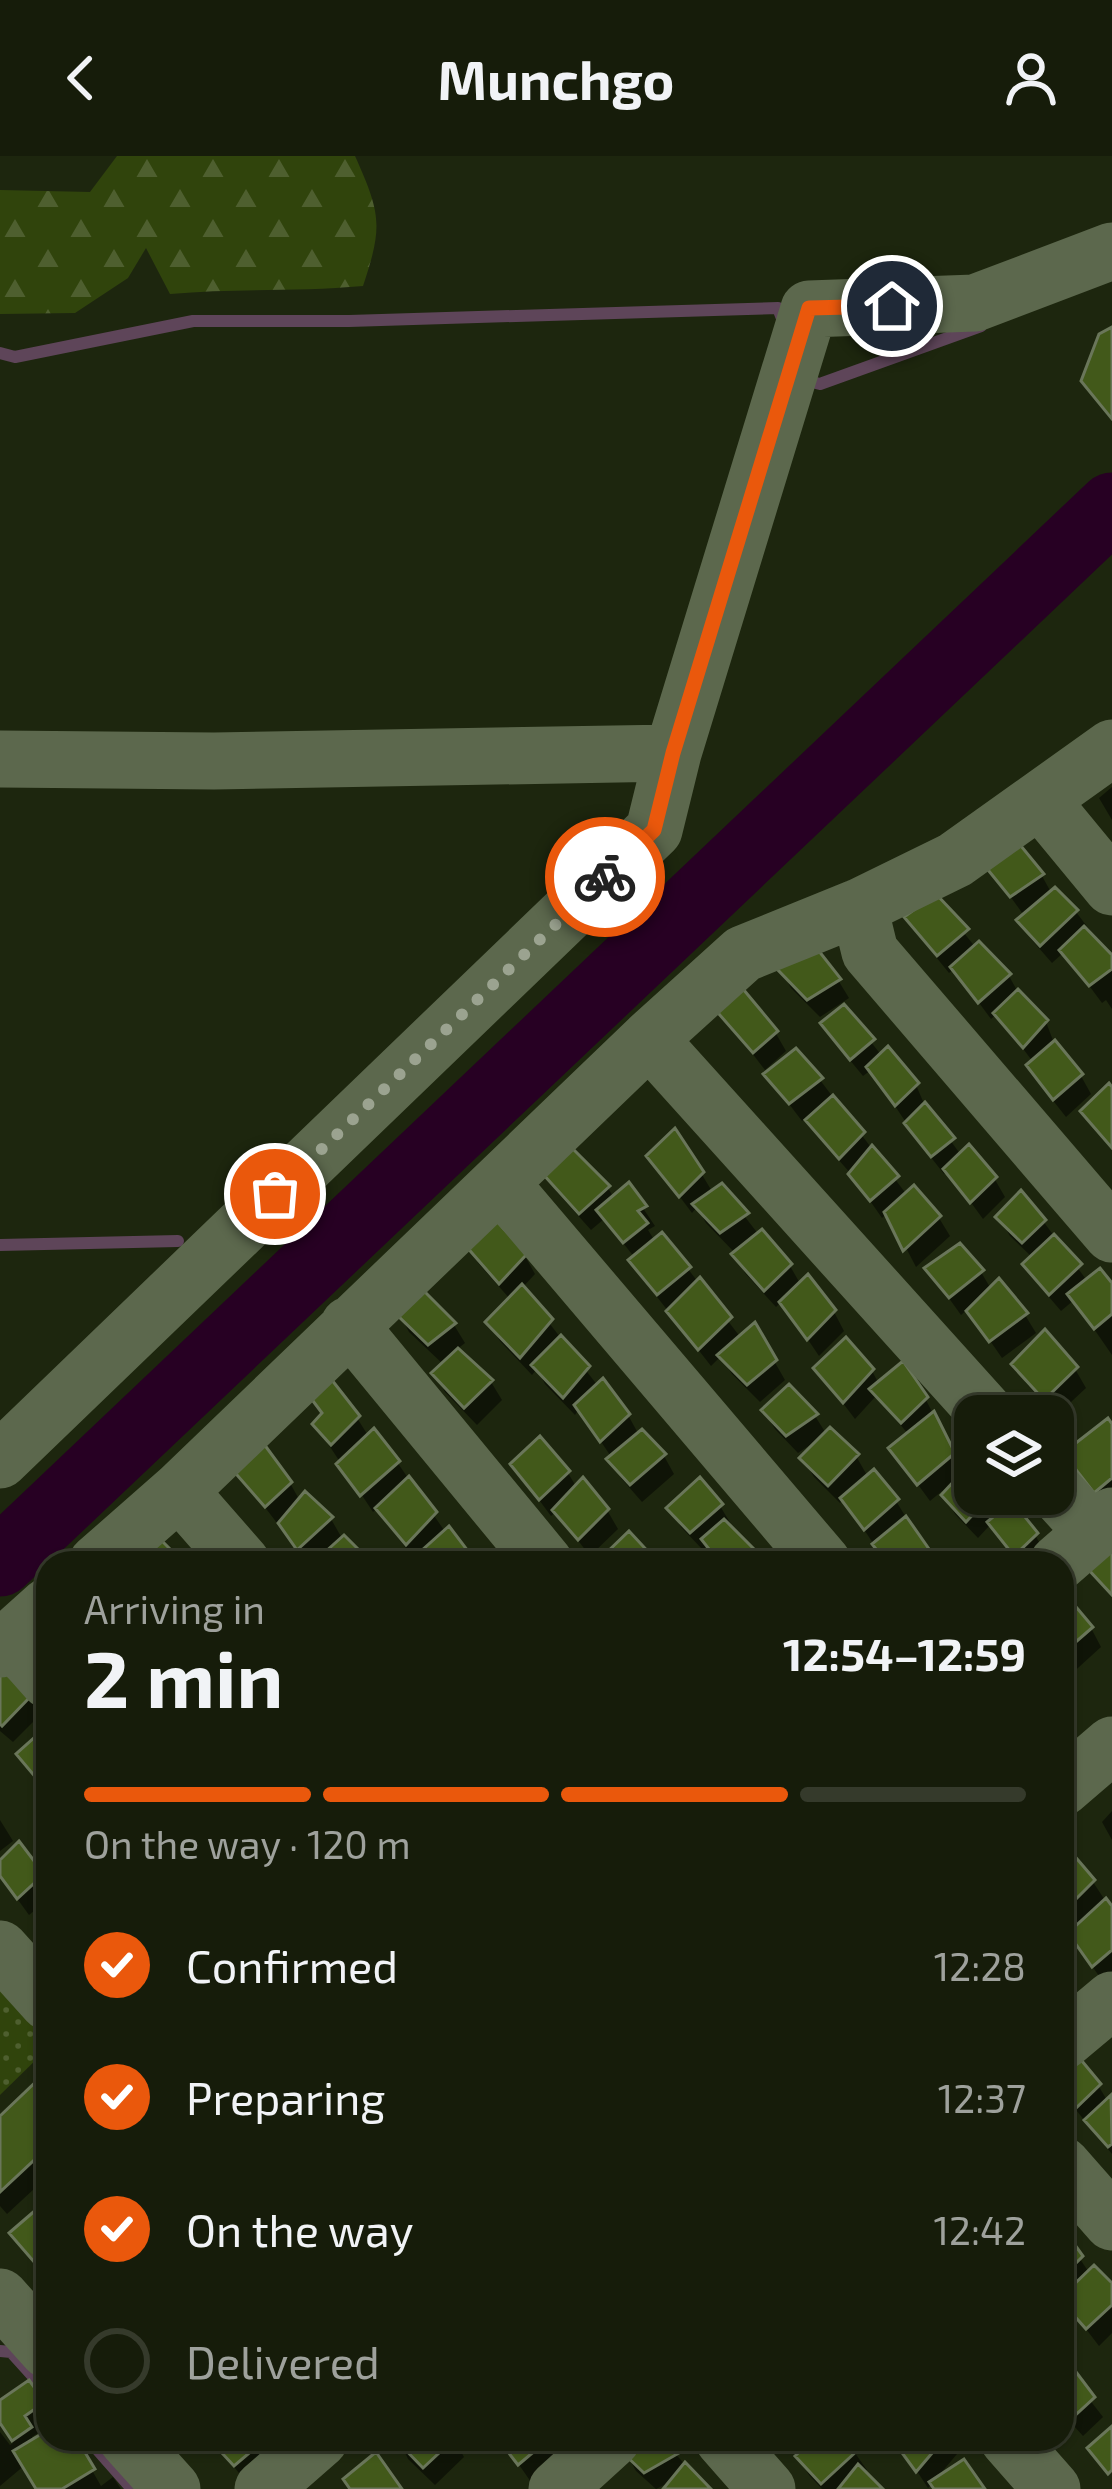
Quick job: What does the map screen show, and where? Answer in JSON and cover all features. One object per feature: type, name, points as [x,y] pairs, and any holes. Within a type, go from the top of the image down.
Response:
[{"type":"street","points":[[0,1460],[654,830],[673,753],[809,308],[975,303],[1112,250]]},
{"type":"street","points":[[110,1551],[743,954],[859,907],[955,860],[1112,748]]},
{"type":"street","points":[[0,759],[673,753]]},
{"type":"street","points":[[1041,801],[1112,887]]},
{"type":"street","points":[[859,907],[870,952],[1112,1234]]},
{"type":"street","points":[[649,1039],[970,1395]]},
{"type":"street","points":[[501,1184],[814,1551]]},
{"type":"street","points":[[349,1325],[535,1551]]},
{"type":"street","points":[[178,1491],[231,1551]]},
{"type":"street","points":[[1074,1777],[1112,1744]]},
{"type":"street","points":[[0,1949],[36,1989]]},
{"type":"street","points":[[1074,2032],[1112,2000]]},
{"type":"street","points":[[1074,2178],[1112,2222]]},
{"type":"street","points":[[0,2297],[36,2337]]},
{"type":"street","points":[[139,2451],[172,2489]]},
{"type":"street","points":[[262,2489],[306,2451]]},
{"type":"street","points":[[557,2489],[599,2451]]},
{"type":"street","points":[[734,2451],[767,2489]]},
{"type":"street","points":[[1019,2451],[1052,2489]]},
{"type":"green space","points":[[117,156],[355,156],[376,220],[374,249],[363,286],[170,294],[146,248],[128,278],[75,313],[0,314],[0,190],[90,192]]},
{"type":"green space","points":[[0,1968],[36,2008],[36,2060],[0,2095]]},
{"type":"building","points":[[1112,327],[1112,419],[1081,381],[1099,334]]},
{"type":"building","points":[[1016,840],[1044,874],[1010,897],[984,865]]},
{"type":"building","points":[[1055,887],[1078,910],[1040,946],[1016,920]]},
{"type":"building","points":[[936,894],[969,929],[937,956],[904,917]]},
{"type":"building","points":[[1084,926],[1112,955],[1112,969],[1089,986],[1059,950]]},
{"type":"building","points":[[811,941],[841,979],[807,1000],[777,969]]},
{"type":"building","points":[[979,941],[1011,974],[978,1003],[950,967]]},
{"type":"building","points":[[738,983],[778,1031],[753,1053],[712,1006]]},
{"type":"building","points":[[1018,989],[1048,1020],[1023,1048],[993,1013]]},
{"type":"building","points":[[844,1004],[875,1039],[850,1060],[820,1023]]},
{"type":"building","points":[[1055,1040],[1083,1074],[1053,1100],[1026,1065]]},
{"type":"building","points":[[888,1046],[919,1083],[895,1106],[866,1067]]},
{"type":"building","points":[[796,1048],[823,1078],[789,1104],[763,1074]]},
{"type":"building","points":[[1109,1083],[1112,1087],[1112,1148],[1080,1111]]},
{"type":"building","points":[[833,1095],[865,1132],[839,1159],[805,1120]]},
{"type":"building","points":[[925,1102],[955,1138],[931,1157],[904,1123]]},
{"type":"building","points":[[675,1128],[704,1172],[679,1197],[646,1156]]},
{"type":"building","points":[[568,1144],[610,1186],[579,1214],[542,1173]]},
{"type":"building","points":[[969,1144],[997,1177],[970,1203],[943,1169]]},
{"type":"building","points":[[872,1145],[899,1176],[870,1201],[848,1174]]},
{"type":"building","points":[[629,1182],[647,1206],[638,1211],[648,1223],[623,1243],[596,1210]]},
{"type":"building","points":[[722,1183],[749,1213],[720,1233],[692,1204]]},
{"type":"building","points":[[914,1185],[941,1216],[903,1251],[884,1212]]},
{"type":"building","points":[[1021,1190],[1046,1220],[1022,1243],[995,1217]]},
{"type":"building","points":[[492,1216],[527,1254],[499,1284],[465,1245]]},
{"type":"building","points":[[762,1229],[792,1264],[764,1291],[731,1254]]},
{"type":"building","points":[[662,1232],[691,1267],[657,1295],[628,1260]]},
{"type":"building","points":[[1054,1234],[1082,1264],[1049,1295],[1022,1264]]},
{"type":"building","points":[[960,1243],[984,1270],[949,1298],[924,1268]]},
{"type":"building","points":[[1100,1268],[1112,1283],[1112,1314],[1094,1329],[1067,1294]]},
{"type":"building","points":[[808,1274],[836,1310],[807,1340],[779,1302]]},
{"type":"building","points":[[700,1277],[732,1317],[698,1350],[666,1311]]},
{"type":"building","points":[[999,1278],[1028,1313],[989,1342],[966,1311]]},
{"type":"building","points":[[522,1284],[553,1319],[520,1358],[485,1322]]},
{"type":"building","points":[[422,1289],[456,1323],[428,1345],[395,1313]]},
{"type":"building","points":[[755,1322],[777,1360],[747,1385],[717,1355]]},
{"type":"building","points":[[1045,1329],[1078,1367],[1049,1395],[1039,1395],[1011,1364]]},
{"type":"building","points":[[561,1335],[590,1366],[563,1398],[531,1365]]},
{"type":"building","points":[[846,1337],[874,1369],[843,1403],[813,1368]]},
{"type":"building","points":[[458,1348],[493,1380],[464,1408],[431,1373]]},
{"type":"building","points":[[903,1361],[928,1397],[901,1423],[869,1389]]},
{"type":"building","points":[[328,1375],[360,1416],[331,1445],[312,1424],[322,1413],[310,1397]]},
{"type":"building","points":[[603,1378],[630,1414],[600,1442],[574,1405]]},
{"type":"building","points":[[789,1384],[818,1414],[786,1436],[761,1410]]},
{"type":"building","points":[[934,1411],[954,1454],[917,1485],[888,1448]]},
{"type":"building","points":[[1108,1418],[1112,1424],[1112,1478],[1094,1493],[1074,1467],[1074,1444]]},
{"type":"building","points":[[830,1427],[859,1454],[828,1486],[799,1458]]},
{"type":"building","points":[[374,1428],[400,1461],[360,1496],[336,1464]]},
{"type":"building","points":[[642,1429],[666,1454],[630,1485],[606,1459]]},
{"type":"building","points":[[540,1436],[570,1471],[539,1500],[510,1464]]},
{"type":"building","points":[[261,1440],[292,1482],[265,1507],[230,1467]]},
{"type":"building","points":[[874,1469],[899,1499],[864,1530],[840,1498]]},
{"type":"building","points":[[409,1476],[437,1512],[406,1545],[375,1508]]},
{"type":"building","points":[[583,1477],[609,1509],[578,1540],[552,1510]]},
{"type":"building","points":[[700,1477],[723,1504],[690,1533],[666,1508]]},
{"type":"building","points":[[954,1481],[954,1509],[941,1495]]},
{"type":"building","points":[[305,1491],[333,1517],[297,1550],[278,1523]]},
{"type":"building","points":[[995,1515],[1023,1515],[1038,1533],[1019,1551],[1010,1551],[987,1522]]},
{"type":"building","points":[[906,1516],[929,1549],[878,1551],[872,1544]]},
{"type":"building","points":[[724,1519],[754,1549],[710,1551],[701,1539]]},
{"type":"building","points":[[449,1526],[468,1551],[421,1551]]},
{"type":"building","points":[[629,1531],[648,1551],[608,1551]]},
{"type":"building","points":[[155,1534],[172,1551],[136,1551]]},
{"type":"building","points":[[344,1535],[360,1551],[326,1551]]},
{"type":"building","points":[[1112,1548],[1112,1595],[1088,1569]]},
{"type":"building","points":[[1074,1604],[1093,1627],[1074,1644]]},
{"type":"building","points":[[0,1669],[32,1695],[2,1726],[0,1724]]},
{"type":"building","points":[[35,1737],[36,1778],[16,1754]]},
{"type":"building","points":[[19,1841],[36,1863],[36,1881],[17,1899],[0,1876],[0,1860]]},
{"type":"building","points":[[1074,1855],[1095,1880],[1074,1901]]},
{"type":"building","points":[[1106,1898],[1112,1906],[1112,1950],[1092,1967],[1074,1942],[1074,1927]]},
{"type":"building","points":[[1077,2055],[1101,2084],[1076,2108],[1074,2106]]},
{"type":"building","points":[[36,2082],[36,2158],[0,2192],[0,2116]]},
{"type":"building","points":[[1111,2095],[1112,2144],[1108,2147],[1084,2120]]},
{"type":"building","points":[[36,2210],[36,2264],[9,2233]]},
{"type":"building","points":[[1074,2244],[1083,2256],[1074,2265]]},
{"type":"building","points":[[1094,2265],[1112,2283],[1112,2305],[1086,2329],[1074,2316],[1074,2284]]},
{"type":"building","points":[[1074,2369],[1095,2397],[1074,2416]]},
{"type":"building","points":[[29,2380],[36,2390],[36,2408],[25,2416],[32,2427],[12,2441],[0,2423],[0,2400]]},
{"type":"building","points":[[1112,2426],[1112,2470],[1108,2474],[1087,2448]]},
{"type":"building","points":[[36,2437],[36,2451],[84,2451],[95,2469],[62,2489],[36,2489],[13,2451]]},
{"type":"building","points":[[220,2451],[252,2451],[234,2466]]},
{"type":"building","points":[[407,2451],[441,2451],[423,2468]]},
{"type":"building","points":[[507,2451],[535,2451],[518,2465]]},
{"type":"building","points":[[677,2451],[679,2453],[644,2473],[622,2452]]},
{"type":"building","points":[[801,2451],[857,2451],[821,2484],[795,2456]]},
{"type":"building","points":[[901,2451],[934,2451],[916,2472]]},
{"type":"building","points":[[376,2452],[402,2489],[350,2489],[343,2479]]},
{"type":"building","points":[[964,2459],[985,2489],[934,2489],[929,2482]]},
{"type":"building","points":[[685,2462],[711,2489],[663,2489]]},
{"type":"building","points":[[858,2464],[883,2489],[838,2489]]},
{"type":"waterway","points":[[0,353],[15,357],[193,321],[778,308],[783,321]]},
{"type":"waterway","points":[[804,380],[820,384],[981,326]]},
{"type":"waterway","points":[[0,1562],[1112,507]]},
{"type":"waterway","points":[[0,1245],[178,1241]]},
{"type":"waterway","points":[[0,2351],[11,2352],[36,2380]]},
{"type":"waterway","points":[[99,2451],[132,2489]]},
{"type":"way so far","points":[[275,1194],[605,877]]},
{"type":"route","points":[[605,877],[654,830],[673,753],[809,308],[892,306]]}]
